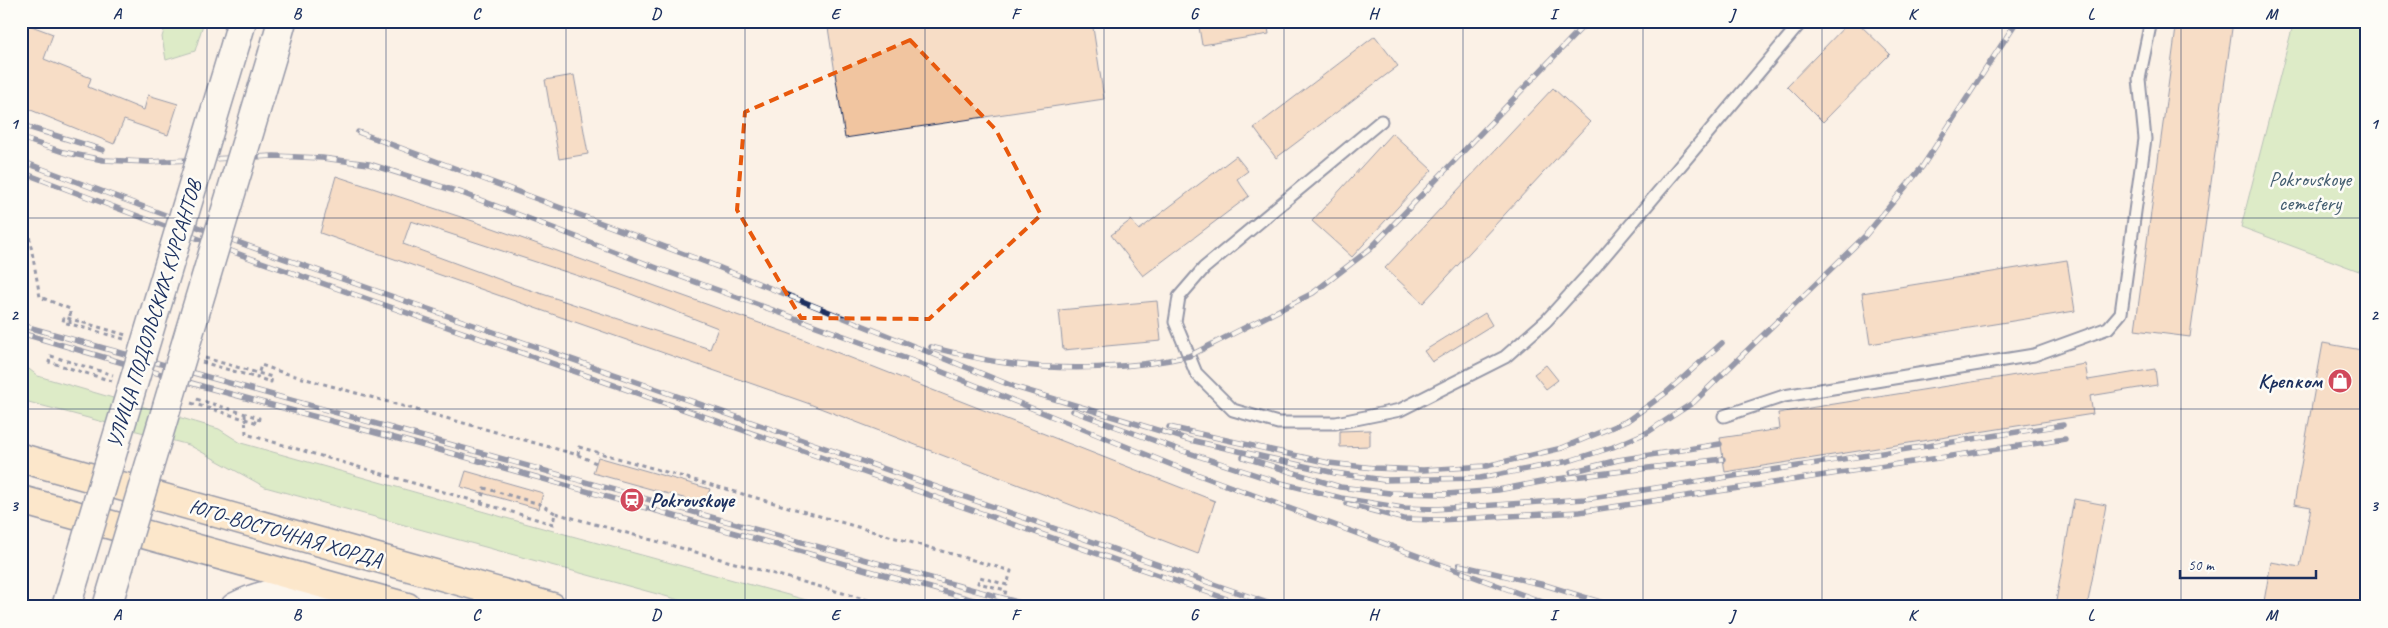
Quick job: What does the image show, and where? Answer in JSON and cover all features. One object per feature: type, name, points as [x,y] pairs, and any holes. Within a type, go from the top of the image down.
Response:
[{"type":"main road","name":"УЛИЦА ПОДОЛЬСКИХ КУРСАНТОВ","points":[[107,607],[282,21]]},
{"type":"main road","name":"УЛИЦА ПОДОЛЬСКИХ КУРСАНТОВ","points":[[66,607],[239,32]]},
{"type":"main road","name":"ЮГО-ВОСТОЧНАЯ ХОРДА","points":[[21,458],[552,607]]},
{"type":"main road","name":"ЮГО-ВОСТОЧНАЯ ХОРДА","points":[[21,500],[62,513],[395,603]]},
{"type":"main road","points":[[21,509],[62,513]]},
{"type":"main road","points":[[236,607],[271,593],[290,590],[395,603]]},
{"type":"lane","points":[[1382,121],[1204,268],[1179,297],[1175,322],[1196,373],[1233,410],[1278,423],[1336,423],[1400,410],[1506,357],[1546,321],[1596,266],[1802,21]]},
{"type":"lane","points":[[1724,416],[1784,396],[2034,356],[2108,328],[2121,313],[2145,139],[2139,79],[2151,21]]},
{"type":"path","points":[[21,190],[40,298],[70,308],[70,324]]},
{"type":"path","points":[[127,340],[63,322],[64,317],[129,336]]},
{"type":"path","points":[[59,358],[51,356],[49,362],[116,382]]},
{"type":"path","points":[[201,362],[271,382],[272,378],[204,358]]},
{"type":"path","points":[[258,378],[261,365],[578,456],[596,463]]},
{"type":"path","points":[[191,403],[241,418],[250,420],[258,423],[259,418],[245,414],[245,421],[246,434],[553,524],[555,513]]},
{"type":"path","points":[[578,456],[579,447],[676,477],[1011,571],[1007,585],[980,577],[978,583],[1006,590],[1002,607]]},
{"type":"path","points":[[481,504],[484,488],[540,504],[555,513],[893,607]]},
{"type":"highlighted area","points":[[910,40],[996,130],[1041,215],[929,319],[801,318],[737,210],[745,112]]},
{"type":"green space","points":[[167,21],[204,21],[195,51],[166,60],[162,37]]},
{"type":"green space","name":"Pokrovskoye cemetery","points":[[2294,21],[2367,21],[2367,274],[2241,227]]},
{"type":"green space","points":[[21,363],[38,376],[219,429],[241,443],[832,607],[705,607],[265,487],[189,445],[21,400]]},
{"type":"building","points":[[827,21],[1092,21],[1104,99],[845,138]]},
{"type":"building","points":[[1198,21],[1267,21],[1269,34],[1202,45]]},
{"type":"building","points":[[1850,21],[1856,21],[1890,54],[1823,122],[1787,86]]},
{"type":"building","points":[[2177,21],[2233,21],[2190,337],[2135,330]]},
{"type":"building","points":[[21,22],[53,34],[44,59],[91,78],[88,87],[144,110],[148,95],[178,104],[168,135],[124,120],[114,144],[21,106]]},
{"type":"building","points":[[1375,36],[1398,66],[1276,158],[1254,128]]},
{"type":"building","points":[[574,75],[588,154],[559,159],[545,80]]},
{"type":"building","points":[[1553,88],[1590,122],[1423,303],[1385,268]]},
{"type":"building","points":[[1392,133],[1432,170],[1352,257],[1312,221]]},
{"type":"building","points":[[1236,156],[1248,171],[1237,179],[1249,196],[1143,276],[1111,235],[1131,220],[1139,230]]},
{"type":"building","points":[[336,176],[476,222],[790,334],[1215,501],[1198,554],[807,403],[320,233]],"holes":[[[411,221],[618,289],[718,328],[710,349],[512,284],[403,244]]]},
{"type":"building","points":[[2067,260],[2075,311],[1870,344],[1862,293]]},
{"type":"building","points":[[1157,301],[1161,341],[1063,350],[1059,310]]},
{"type":"building","points":[[1485,313],[1492,325],[1432,362],[1424,351]]},
{"type":"building","points":[[2323,343],[2367,351],[2367,570],[2360,607],[2263,607],[2271,562],[2300,567],[2311,507],[2294,504]]},
{"type":"building","points":[[2085,364],[2088,380],[2155,369],[2157,385],[2090,396],[2093,414],[1725,472],[1720,438],[1780,429],[1778,413]]},
{"type":"building","points":[[1546,365],[1558,380],[1546,389],[1534,374]]},
{"type":"building","points":[[1370,430],[1370,446],[1340,447],[1340,431]]},
{"type":"building","points":[[598,457],[710,489],[705,504],[593,473]]},
{"type":"building","points":[[466,471],[543,493],[539,509],[461,487]]},
{"type":"building","points":[[2074,499],[2106,505],[2087,607],[2055,607]]},
{"type":"railway","points":[[931,347],[997,362],[1028,366],[1074,368],[1145,364],[1189,356],[1313,293],[1370,249],[1588,21]]},
{"type":"railway","points":[[358,132],[708,263],[1015,387],[1190,440],[1335,473],[1384,480],[1480,478],[1569,461],[1613,447],[1648,432],[1694,402],[1865,236],[1922,167],[2017,21]]},
{"type":"railway","points":[[21,125],[103,150]]},
{"type":"railway","points":[[21,138],[63,152],[103,160],[148,162],[274,156],[322,158],[369,164],[462,193],[657,268],[940,371],[1172,465],[1556,607]]},
{"type":"railway","points":[[21,161],[251,247],[1279,607]]},
{"type":"railway","points":[[21,172],[247,257],[1250,607]]},
{"type":"railway","points":[[21,325],[1035,607]]},
{"type":"railway","points":[[21,333],[205,387],[458,455],[998,607]]},
{"type":"railway","points":[[1169,427],[1329,463],[1374,468],[1423,470],[1486,466],[1562,448],[1627,421],[1667,392],[1722,343]]},
{"type":"railway","points":[[1073,411],[1183,451],[1281,483],[1341,498],[1403,508],[1436,509],[1585,499],[2063,425]]},
{"type":"railway","points":[[1347,504],[1404,519],[1439,520],[1579,512],[2065,439]]},
{"type":"railway","points":[[1571,472],[1618,460],[1720,444]]},
{"type":"railway","points":[[1243,457],[1340,487],[1390,493],[1447,494],[1498,490],[1557,479],[1723,459]]},
{"type":"railway","points":[[1459,565],[1545,585],[1616,607]]},
{"type":"place","name":"Крепком","points":[[2340,381]]},
{"type":"place","name":"Pokrovskoye","points":[[632,500]]}]
